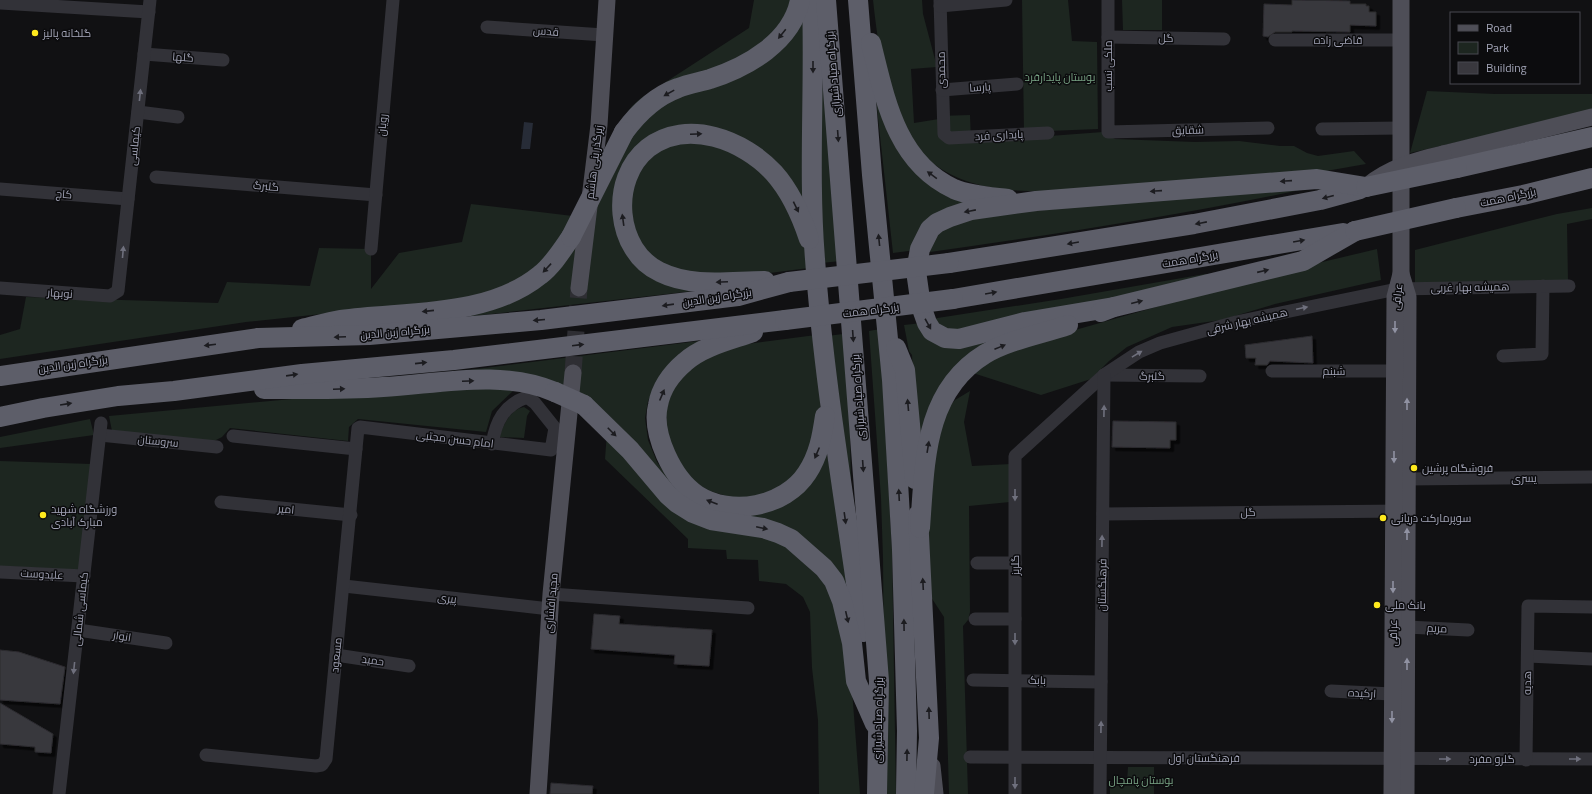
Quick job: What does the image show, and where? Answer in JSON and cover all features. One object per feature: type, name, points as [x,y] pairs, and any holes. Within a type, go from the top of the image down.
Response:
[{"type":"highway","points":[[258,338],[340,320],[462,308],[491,302],[506,296],[541,275],[561,252],[571,237],[624,132],[638,115],[665,94],[678,88],[731,71],[765,52],[788,28],[800,0]]},
{"type":"highway","points":[[812,0],[814,257],[827,387],[877,729]]},
{"type":"highway","name":"بزرگراه صیاد شیرازی","points":[[826,0],[879,681],[876,794]]},
{"type":"highway","points":[[860,0],[886,102],[897,132],[909,152],[926,170],[955,189],[989,197],[1036,201]]},
{"type":"highway","points":[[860,0],[872,175],[888,327],[902,550],[907,731],[906,794]]},
{"type":"highway","points":[[814,257],[803,223],[785,187],[773,172],[740,147],[725,140],[704,134],[667,138],[648,149],[638,159],[626,183],[622,206],[625,233],[640,258],[660,273],[697,282],[789,282],[949,263],[1194,224],[1320,200],[1450,161],[1592,137]]},
{"type":"highway","name":"بزرگراه همت","points":[[785,320],[953,299],[1355,231],[1456,208],[1523,195],[1592,178]]},
{"type":"highway","points":[[1355,231],[1303,261],[1114,307],[1025,322],[959,339],[945,338],[932,331],[927,324],[921,306],[916,271],[920,248],[930,229],[937,223],[961,213],[1036,201],[1317,179],[1366,187]]},
{"type":"highway","name":"بزرگراه زین الدین","points":[[0,376],[258,338],[369,335],[542,320],[738,296],[789,282]]},
{"type":"highway","points":[[920,528],[931,426],[951,385],[972,364],[986,354],[1114,307]]},
{"type":"highway","points":[[785,320],[703,350],[686,361],[669,377],[657,405],[659,431],[669,462],[680,480],[696,495],[712,503],[740,508],[758,505],[774,499],[800,483],[814,461],[822,439],[827,387]]},
{"type":"highway","points":[[0,418],[43,408],[118,396],[174,391],[302,374],[454,360],[785,320]]},
{"type":"highway","points":[[888,327],[905,370],[920,528],[929,738],[924,794]]},
{"type":"highway","points":[[174,391],[340,389],[487,380],[526,384],[542,387],[555,392],[630,450],[668,495],[677,503],[693,513],[710,520],[763,528],[778,533],[791,539],[824,568],[834,581],[842,601],[852,643],[856,681],[877,729]]},
{"type":"main road","points":[[604,35],[607,0]]},
{"type":"main road","name":"عراقی","points":[[1392,794],[1399,759],[1407,627],[1400,511],[1395,371],[1395,297],[1401,278],[1401,0]]},
{"type":"main road","name":"زیرگذر بنی هاشم","points":[[579,288],[599,125],[604,35]]},
{"type":"main road","points":[[1450,161],[1592,117]]},
{"type":"main road","name":"عراقی","points":[[1401,278],[1408,297],[1407,479],[1400,511],[1392,694],[1399,759],[1406,794]]},
{"type":"main road","name":"مجید افشاری","points":[[538,794],[551,602],[577,409],[572,373]]},
{"type":"main road","points":[[0,425],[43,408]]},
{"type":"main road","points":[[929,738],[935,794]]},
{"type":"street","name":"رویان","points":[[371,249],[393,0]]},
{"type":"street","points":[[940,3],[1006,0]]},
{"type":"street","name":"ملکی نسب","points":[[1108,0],[1108,132]]},
{"type":"street","points":[[0,3],[149,6]]},
{"type":"street","name":"محمدی","points":[[940,3],[944,134],[949,138]]},
{"type":"street","name":"کیماسی","points":[[118,291],[149,6]]},
{"type":"street","name":"قدس","points":[[487,27],[604,35]]},
{"type":"street","name":"گل","points":[[1108,37],[1224,38]]},
{"type":"street","name":"قاضی زاده","points":[[1275,40],[1401,40]]},
{"type":"street","name":"گلها","points":[[144,54],[222,60]]},
{"type":"street","name":"پارسا","points":[[942,90],[1017,84]]},
{"type":"street","points":[[138,112],[178,117]]},
{"type":"street","name":"شقایق","points":[[1108,132],[1268,128]]},
{"type":"street","points":[[1322,129],[1401,128]]},
{"type":"street","name":"پایداری فرد","points":[[949,138],[1048,133]]},
{"type":"street","name":"گلبرگ","points":[[156,177],[376,195]]},
{"type":"street","name":"کاج","points":[[0,189],[128,199]]},
{"type":"street","name":"همیشه بهار غربی","points":[[1401,278],[1543,286],[1569,286]]},
{"type":"street","name":"همیشه بهار شرقی","points":[[1104,375],[1139,352],[1160,343],[1401,278]]},
{"type":"street","points":[[1503,356],[1542,354],[1543,286]]},
{"type":"street","name":"نوبهار","points":[[0,288],[110,296],[118,291]]},
{"type":"street","name":"شبنم","points":[[1272,371],[1395,371]]},
{"type":"street","name":"گلبرگ","points":[[1104,375],[1200,376]]},
{"type":"street","name":"فرهنگستان","points":[[1100,794],[1104,375]]},
{"type":"street","name":"گلریز","points":[[1015,794],[1015,456],[1104,375]]},
{"type":"street","name":"امام حسن مجتبی","points":[[359,428],[492,444],[551,450],[555,428],[535,402],[527,397],[515,402],[505,411],[494,430],[492,444]]},
{"type":"street","name":"مسعود","points":[[206,755],[322,765],[326,759],[359,428]]},
{"type":"street","name":"سروستان","points":[[101,429],[217,447]]},
{"type":"street","name":"کیماسی شمالی","points":[[59,794],[101,429]]},
{"type":"street","points":[[233,436],[356,449]]},
{"type":"street","name":"یسری","points":[[1407,479],[1592,477]]},
{"type":"street","name":"امیر","points":[[221,502],[351,515]]},
{"type":"street","name":"گل","points":[[1103,514],[1400,511]]},
{"type":"street","points":[[977,563],[1015,563]]},
{"type":"street","name":"علیدوست","points":[[0,572],[84,576]]},
{"type":"street","name":"پیری","points":[[344,586],[551,602],[748,608]]},
{"type":"street","name":"هدیه","points":[[1526,760],[1528,606],[1592,607]]},
{"type":"street","points":[[975,620],[1015,619]]},
{"type":"street","name":"مریم","points":[[1407,627],[1468,630]]},
{"type":"street","name":"انوار","points":[[78,630],[166,643]]},
{"type":"street","name":"حمید","points":[[336,655],[409,666]]},
{"type":"street","points":[[1528,656],[1592,659]]},
{"type":"street","name":"بابک","points":[[973,680],[1101,682]]},
{"type":"street","name":"ارکیده","points":[[1331,691],[1392,694]]},
{"type":"street","name":"فرهنگستان اول","points":[[970,757],[1399,759]]},
{"type":"street","name":"گلرو مفرد","points":[[1399,759],[1592,760]]},
{"type":"green space","points":[[754,0],[796,0],[768,41],[621,121],[632,106],[641,98],[749,28]]},
{"type":"green space","points":[[873,0],[922,0],[923,14],[937,67],[911,69],[914,123],[939,119],[939,116],[970,115],[971,142],[1103,132],[1115,139],[1195,142],[1239,141],[1280,146],[1294,146],[1307,153],[1318,156],[1354,151],[1366,164],[1326,171],[1052,191],[1020,191],[989,187],[974,183],[945,171],[921,155],[906,135],[891,99],[886,79],[881,58]]},
{"type":"green space","name":"بوستان پایدارفرد","points":[[1022,0],[1068,0],[1072,41],[1097,42],[1098,129],[1024,132]]},
{"type":"green space","points":[[1122,0],[1162,0],[1162,30],[1123,30]]},
{"type":"green space","points":[[803,6],[808,227],[783,178],[686,130],[623,180],[637,258],[738,286],[465,317],[523,293],[614,159],[654,107],[733,74]]},
{"type":"green space","points":[[823,65],[841,261],[821,263],[818,220]]},
{"type":"green space","points":[[873,73],[885,117],[972,204],[971,208],[916,250],[893,253]]},
{"type":"green space","points":[[1427,91],[1495,94],[1592,94],[1592,111],[1410,153]]},
{"type":"green space","points":[[672,142],[722,144],[767,176],[802,231],[809,268],[754,275],[663,271],[635,241],[629,193],[643,164]]},
{"type":"green space","points":[[1323,185],[1224,205],[1074,231],[923,253],[929,238],[953,218]]},
{"type":"green space","points":[[471,204],[573,216],[542,268],[489,296],[246,322],[0,359],[0,335],[20,329],[26,297],[218,303],[227,282],[310,286],[319,248],[371,249],[371,289],[399,253],[462,242]]},
{"type":"green space","points":[[1592,208],[1592,219],[1567,224],[1568,281],[1415,285],[1415,250],[1557,214]]},
{"type":"green space","points":[[1377,249],[1381,280],[1275,304],[1221,320],[1172,327],[1127,347],[1109,361],[1091,379],[1041,395],[976,374],[967,374],[976,366],[1040,340],[1272,274]]},
{"type":"green space","points":[[1205,274],[1217,274],[952,336],[931,319],[1061,299]]},
{"type":"green space","points":[[922,323],[987,336],[991,343],[924,441],[916,425],[912,355],[909,351],[904,325]]},
{"type":"green space","points":[[880,329],[892,550],[896,794],[885,794],[881,498],[869,331]]},
{"type":"green space","points":[[843,334],[850,432],[851,484],[827,336]]},
{"type":"green space","points":[[816,335],[821,415],[813,453],[784,488],[740,500],[710,491],[692,481],[667,441],[666,410],[672,391],[690,367],[725,347]]},
{"type":"green space","points":[[723,338],[656,385],[648,401],[645,418],[648,440],[657,462],[668,478],[765,509],[825,443],[855,608],[828,562],[705,514],[562,390],[452,372]]},
{"type":"green space","points":[[498,385],[513,391],[492,411],[486,432],[358,419],[349,427],[348,441],[230,428],[222,437],[212,442],[112,431],[109,416],[324,396]]},
{"type":"green space","points":[[970,391],[964,422],[972,466],[1011,464],[1010,502],[969,506],[970,612],[968,620],[963,626],[968,794],[949,794],[944,617],[929,594],[928,511],[941,416],[955,400]]},
{"type":"green space","points":[[524,407],[530,411],[527,416],[524,438],[499,437],[505,423],[514,411]]},
{"type":"green space","points":[[90,419],[94,435],[0,448],[0,437]]},
{"type":"green space","points":[[607,432],[645,475],[780,539],[832,588],[850,664],[860,794],[819,794],[818,720],[812,668],[810,612],[803,597],[786,584],[759,581],[758,560],[727,559],[726,550],[688,548],[688,539],[605,459]]},
{"type":"green space","name":"ورزشگاه شهید مبارک آبادی","points":[[0,461],[91,464],[82,570],[0,566]]},
{"type":"green space","name":"بوستان پامچال","points":[[1128,767],[1154,767],[1154,794],[1110,794],[1110,783],[1127,782]]},
{"type":"shaded area","points":[[524,122],[533,123],[530,149],[521,149]]},
{"type":"building","points":[[1292,0],[1350,1],[1350,4],[1366,4],[1366,6],[1369,6],[1369,12],[1376,12],[1376,26],[1350,25],[1350,32],[1292,31],[1275,32],[1268,37],[1263,36],[1264,4],[1292,5]]},
{"type":"building","points":[[1312,336],[1313,363],[1270,361],[1267,365],[1255,365],[1256,358],[1246,358],[1245,345]]},
{"type":"building","points":[[1113,421],[1176,422],[1176,440],[1170,440],[1170,448],[1112,447]]},
{"type":"building","points":[[594,614],[620,616],[619,624],[712,630],[709,666],[674,664],[675,655],[591,649]]},
{"type":"building","points":[[0,650],[19,652],[65,667],[60,704],[0,700]]},
{"type":"building","points":[[0,703],[53,734],[51,753],[35,752],[35,747],[0,744]]},
{"type":"building","points":[[551,783],[593,786],[592,794],[550,794]]},
{"type":"tunnel","points":[[573,373],[579,288]]},
{"type":"place","name":"گلخانه پالیز","points":[[35,33]]},
{"type":"place","name":"فروشگاه پرشین","points":[[1414,468]]},
{"type":"place","name":"ورزشگاه شهید مبارک آبادی","points":[[43,515]]},
{"type":"place","name":"سوپرمارکت دریانی","points":[[1383,518]]},
{"type":"place","name":"بانک ملی","points":[[1377,605]]}]
